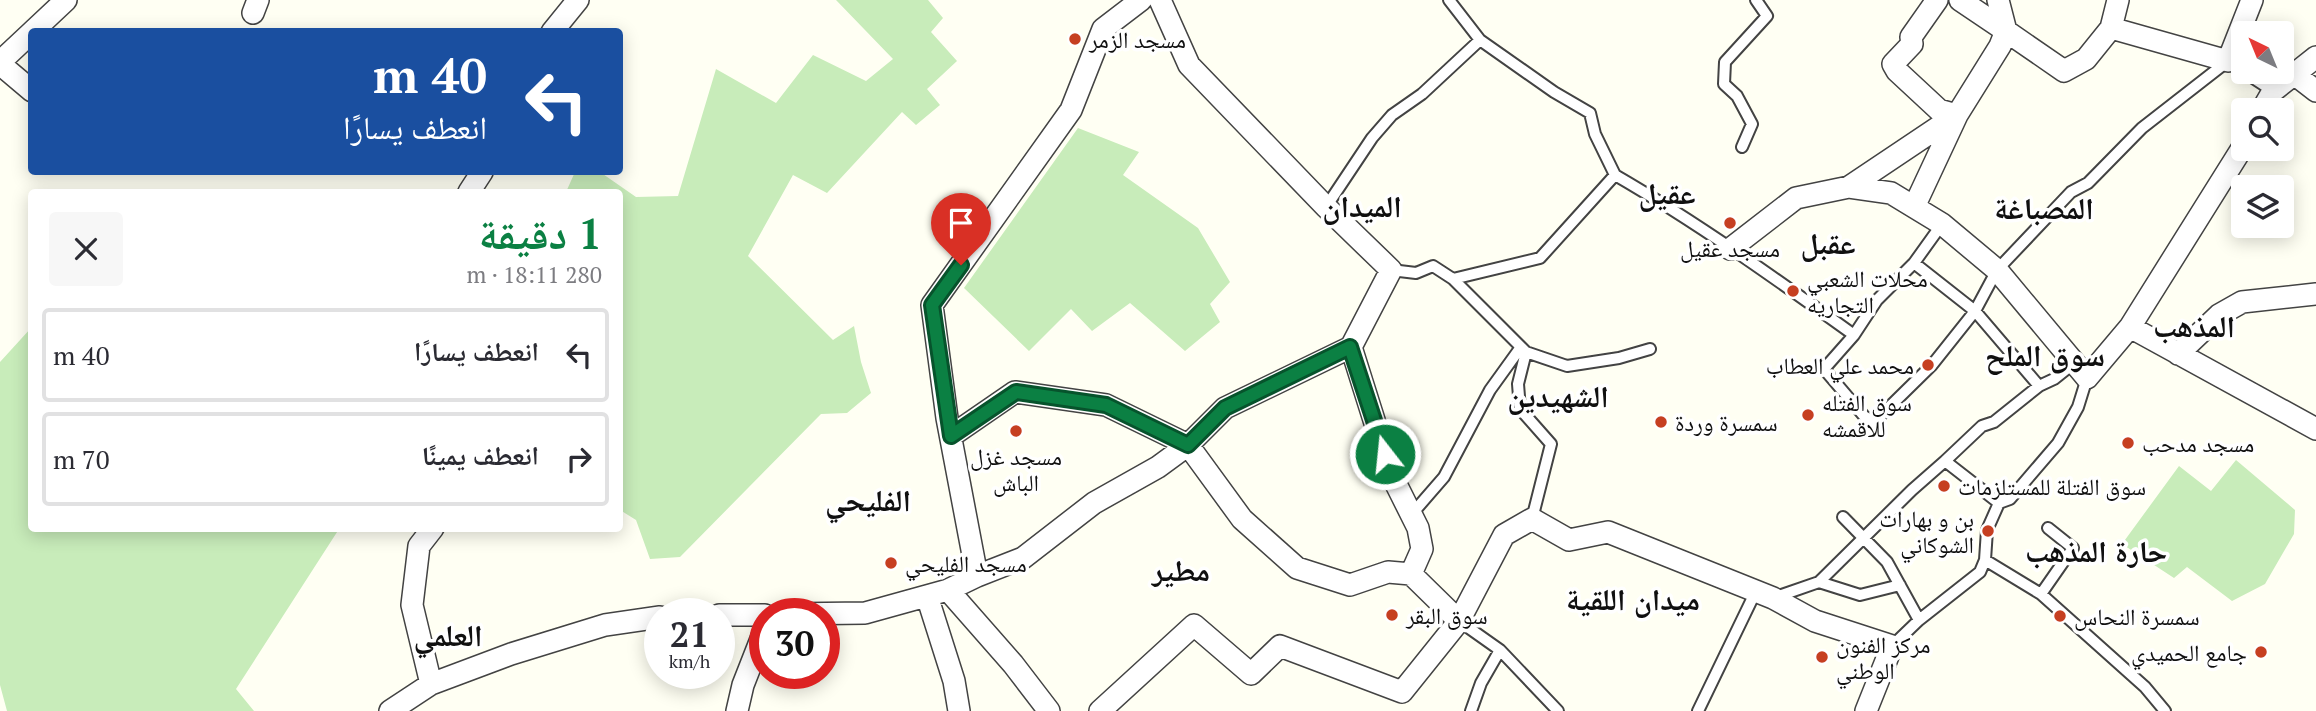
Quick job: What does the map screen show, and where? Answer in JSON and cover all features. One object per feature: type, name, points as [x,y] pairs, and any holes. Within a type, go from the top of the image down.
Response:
[{"type":"street","points":[[36,28],[66,0]]},
{"type":"street","points":[[555,28],[578,0]]},
{"type":"street","points":[[977,576],[951,436],[932,305],[1071,110],[1103,29],[1141,0]]},
{"type":"street","points":[[840,613],[865,613],[948,590],[1023,558],[1094,503],[1158,467],[1188,445],[1225,408],[1350,347],[1391,270],[1189,65],[1160,0]]},
{"type":"street","points":[[1937,0],[1911,37],[1912,44],[1894,64],[1897,71],[1939,110],[1957,115]]},
{"type":"street","points":[[1960,0],[2064,71],[2086,59],[2111,28],[2118,0]]},
{"type":"street","points":[[1914,207],[1957,115],[2000,46],[2006,31],[1998,0]]},
{"type":"street","points":[[2248,21],[2252,0]]},
{"type":"street","points":[[2111,28],[2231,66]]},
{"type":"street","points":[[28,36],[0,63],[28,88]]},
{"type":"street","points":[[2316,57],[2294,74],[2316,91]]},
{"type":"street","points":[[2269,98],[2282,84]]},
{"type":"street","points":[[1849,187],[1957,115]]},
{"type":"street","points":[[1730,249],[1796,198],[1849,187],[1891,193],[1942,223],[1997,270],[2081,370],[2130,327],[2234,161]]},
{"type":"street","points":[[2178,354],[2219,314],[2242,302],[2316,294]]},
{"type":"street","points":[[2130,327],[2316,429]]},
{"type":"street","points":[[1350,347],[1391,474],[1418,528],[1422,549],[1411,574]]},
{"type":"street","points":[[951,436],[1016,392],[1106,405],[1188,445],[1242,519],[1297,568],[1350,585],[1388,572],[1411,574],[1459,621]]},
{"type":"street","points":[[1100,711],[1194,625],[1251,674],[1280,646],[1402,692],[1459,621],[1504,534],[1532,519],[1569,540],[1608,532],[1765,594],[1815,621],[1892,646],[1866,711]]},
{"type":"street","points":[[430,532],[419,546],[412,605],[430,684]]},
{"type":"street","points":[[948,590],[1013,664],[1049,711]]},
{"type":"street","points":[[927,596],[954,681],[958,711]]},
{"type":"street","points":[[390,711],[430,684],[511,654],[605,625],[644,619]]},
{"type":"street","points":[[737,711],[749,670]]},
{"type":"lane","points":[[1449,0],[1480,40],[1554,92],[1590,113],[1595,134],[1615,176],[1648,194],[1854,335]]},
{"type":"lane","points":[[1742,147],[1752,124],[1737,96],[1724,84],[1725,62],[1766,16],[1756,0]]},
{"type":"lane","points":[[1326,207],[1372,138],[1392,115],[1422,94],[1480,40]]},
{"type":"lane","points":[[1942,223],[1914,263],[1877,300],[1854,335],[1825,369],[1864,416],[1874,422],[1932,365],[1975,311],[1997,270],[2071,192],[2088,183],[2142,128],[2231,72]]},
{"type":"lane","points":[[2262,84],[2273,91]]},
{"type":"lane","points":[[1452,279],[1540,258],[1615,176]]},
{"type":"lane","points":[[1914,263],[1975,311],[2039,386]]},
{"type":"lane","points":[[1391,270],[1416,273],[1433,266],[1452,279],[1523,349],[1567,366],[1619,358],[1650,349]]},
{"type":"lane","points":[[1411,515],[1444,477],[1490,390],[1523,349]]},
{"type":"lane","points":[[1523,349],[1518,384],[1520,409],[1551,443],[1532,519]]},
{"type":"lane","points":[[1819,582],[1912,490],[1982,426],[1994,422],[2039,386],[2081,370],[2078,407],[2058,443],[2010,499],[1999,503],[1987,530],[1985,560],[1980,572],[1919,620],[1892,646]]},
{"type":"lane","points":[[1945,461],[1999,503]]},
{"type":"lane","points":[[1843,517],[1887,562],[1919,620]]},
{"type":"lane","points":[[2041,594],[2073,548],[2048,528]]},
{"type":"lane","points":[[1985,560],[2041,594],[2146,687],[2165,711]]},
{"type":"lane","points":[[1698,711],[1765,594],[1819,582],[1860,594],[1900,585]]},
{"type":"lane","points":[[1459,621],[1500,650],[1558,711]]},
{"type":"lane","points":[[1471,711],[1481,683],[1500,650]]},
{"type":"green space","points":[[836,0],[928,0],[943,18],[931,32],[957,61],[927,89],[940,105],[916,125],[902,112],[827,193],[793,175],[748,256],[833,340],[854,326],[871,393],[847,413],[821,414],[680,557],[650,559],[636,520],[623,512],[623,189],[567,189],[574,175],[604,175],[636,197],[678,196],[716,69],[776,103],[813,55],[866,81],[893,59]]},
{"type":"green space","points":[[1078,128],[1139,152],[1123,175],[1198,228],[1230,282],[1210,304],[1220,322],[1185,351],[1130,303],[1092,331],[1071,309],[1029,351],[964,288]]},
{"type":"green space","points":[[28,331],[28,532],[337,532],[236,689],[254,711],[7,711],[0,685],[0,362]]},
{"type":"green space","points":[[2236,460],[2295,510],[2294,534],[2265,584],[2232,601],[2187,567],[2174,578],[2122,544],[2179,466],[2211,491]]},
{"type":"place","name":"مسجد الزمر","points":[[1075,39]]},
{"type":"place","name":"مسجد عقيل","points":[[1730,223]]},
{"type":"place","name":"محلات الشعبي التجاريه","points":[[1793,291]]},
{"type":"place","name":"محمد علي العطاب","points":[[1928,365]]},
{"type":"place","name":"سوق الفتله للاقمشه","points":[[1808,415]]},
{"type":"place","name":"سمسرة وردة","points":[[1661,422]]},
{"type":"place","name":"مسجد غزل الباش","points":[[1016,431]]},
{"type":"place","name":"مسجد مدحب","points":[[2128,443]]},
{"type":"place","name":"سوق الفتلة للمستلزمات","points":[[1944,486]]},
{"type":"place","name":"بن و بهارات الشوكاني","points":[[1988,531]]},
{"type":"place","name":"مسجد الفليحي","points":[[891,563]]},
{"type":"place","name":"سوق البقر","points":[[1392,615]]},
{"type":"place","name":"سمسرة النحاس","points":[[2060,616]]},
{"type":"place","name":"جامع الحميدي","points":[[2261,652]]},
{"type":"place","name":"مركز الفنون الوطني","points":[[1822,657]]},
{"type":"district","name":"عقيل","points":[[1667,193]]},
{"type":"district","name":"الميدان","points":[[1362,206]]},
{"type":"district","name":"المصباغة","points":[[2044,208]]},
{"type":"district","name":"عقبل","points":[[1828,243]]},
{"type":"district","name":"المذهب","points":[[2194,326]]},
{"type":"district","name":"سوق الملح","points":[[2045,355]]},
{"type":"district","name":"الشهيدين","points":[[1558,396]]},
{"type":"district","name":"الفليحي","points":[[868,500]]},
{"type":"district","name":"حارة المذهب","points":[[2096,551]]},
{"type":"district","name":"مطير","points":[[1181,570]]},
{"type":"district","name":"ميدان اللقية","points":[[1633,599]]},
{"type":"district","name":"العلمي","points":[[448,635]]},
{"type":"route","points":[[961,265],[932,305],[951,436],[1016,392],[1106,405],[1188,445],[1225,408],[1350,347],[1385,454]]}]
